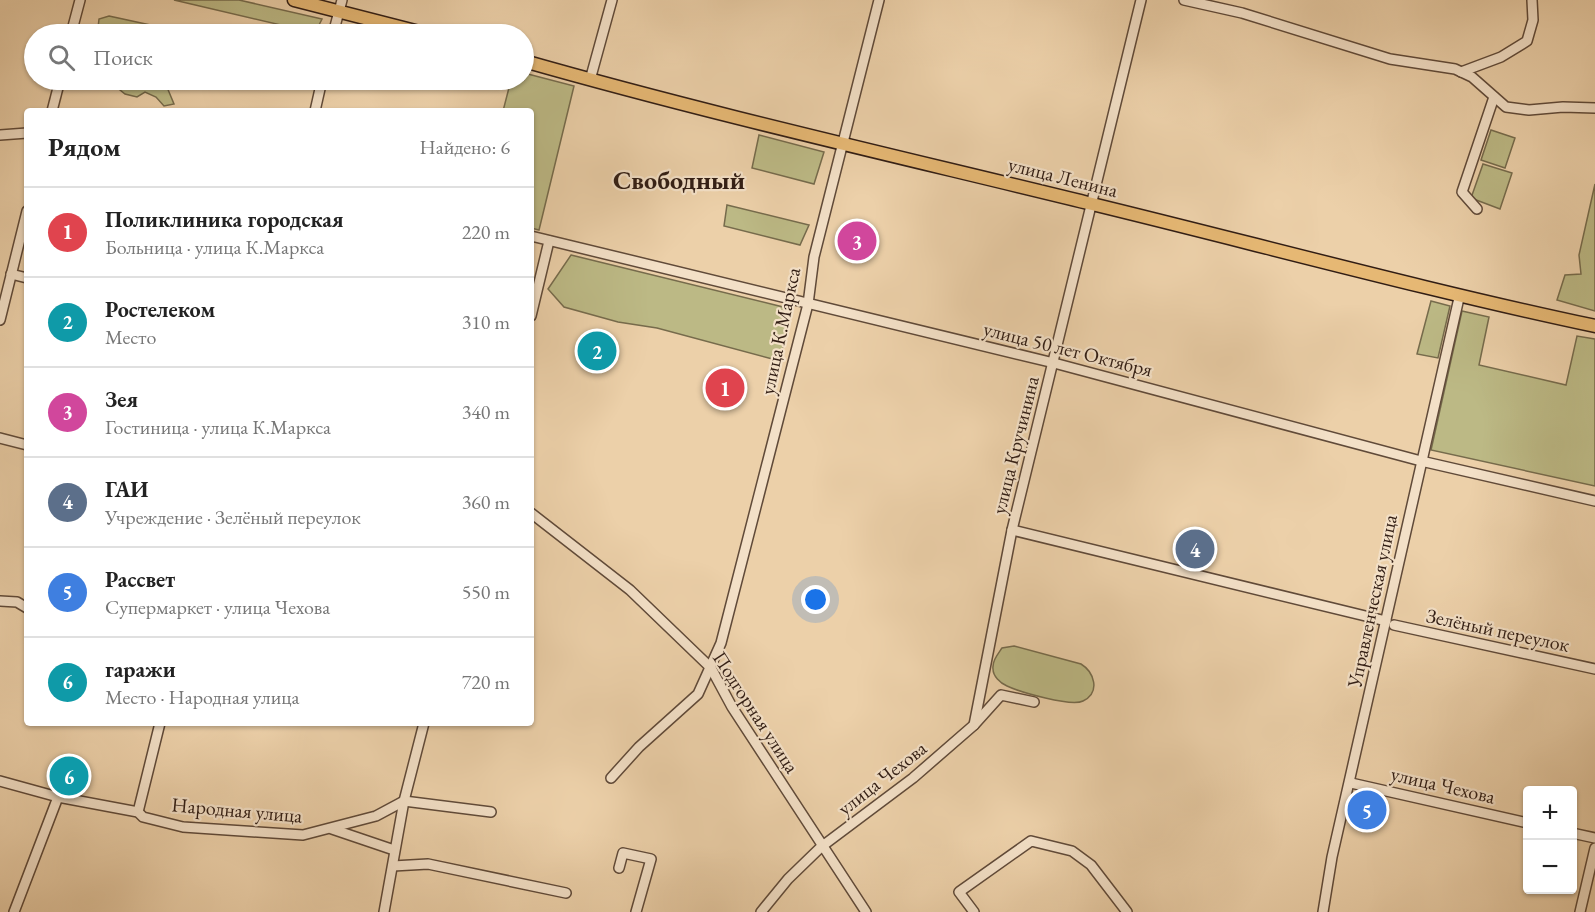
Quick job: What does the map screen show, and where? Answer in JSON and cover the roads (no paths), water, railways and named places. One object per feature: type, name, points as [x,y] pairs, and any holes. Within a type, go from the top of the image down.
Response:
[{"type":"main road","points":[[294,0],[340,5],[397,24]]},
{"type":"main road","name":"улица Ленина","points":[[534,64],[844,145],[1091,204],[1459,298],[1595,326]]},
{"type":"street","points":[[74,24],[80,0]]},
{"type":"street","points":[[590,80],[612,0]]},
{"type":"street","name":"улица К.Маркса","points":[[611,778],[639,747],[698,694],[721,643],[808,304],[814,257],[879,0]]},
{"type":"street","name":"улица Кручинина","points":[[974,725],[1012,530],[1141,0]]},
{"type":"street","points":[[1184,0],[1242,13],[1390,59],[1461,72],[1472,76],[1506,107],[1529,110],[1563,107],[1595,108]]},
{"type":"street","points":[[1461,72],[1501,57],[1527,41],[1533,20],[1532,0]]},
{"type":"street","points":[[335,24],[340,5]]},
{"type":"street","points":[[53,108],[57,90]]},
{"type":"street","points":[[316,108],[320,90]]},
{"type":"street","points":[[1477,210],[1462,192],[1494,97]]},
{"type":"street","points":[[0,135],[24,132]]},
{"type":"street","points":[[0,320],[24,223]]},
{"type":"street","name":"улица 50 лет Октября","points":[[534,237],[1054,363],[1421,461],[1595,501]]},
{"type":"street","points":[[534,304],[549,241]]},
{"type":"street","points":[[11,274],[24,277]]},
{"type":"street","name":"Управленческая улица","points":[[1323,912],[1332,857],[1390,623],[1421,461],[1459,298]]},
{"type":"street","points":[[0,438],[24,444]]},
{"type":"street","name":"Подгорная улица","points":[[534,515],[630,590],[711,669],[821,846],[866,912]]},
{"type":"street","name":"Зелёный переулок","points":[[1012,530],[1390,623],[1595,669]]},
{"type":"street","points":[[0,601],[17,602],[24,606]]},
{"type":"street","name":"улица Чехова","points":[[761,912],[788,879],[821,846],[913,778],[974,725],[1002,695],[1034,702]]},
{"type":"street","points":[[138,812],[159,726]]},
{"type":"street","points":[[384,912],[404,801],[423,726]]},
{"type":"street","name":"Народная улица","points":[[0,781],[58,796],[138,812],[143,817],[183,827],[258,834],[303,835],[322,829],[332,829],[376,816],[404,801]]},
{"type":"street","name":"улица Чехова","points":[[1351,783],[1523,822]]},
{"type":"street","points":[[14,912],[58,796]]},
{"type":"street","points":[[404,801],[491,812]]},
{"type":"street","points":[[332,829],[394,850]]},
{"type":"street","points":[[1577,834],[1595,838]]},
{"type":"street","points":[[974,912],[959,892],[1031,841],[1072,851],[1091,865],[1127,912]]},
{"type":"street","points":[[1580,912],[1595,848]]},
{"type":"street","points":[[619,868],[623,853],[651,859],[636,912]]},
{"type":"street","points":[[393,866],[428,864],[566,893]]},
{"type":"place","name":"Зея","points":[[857,241]]},
{"type":"place","name":"Ростелеком","points":[[597,351]]},
{"type":"place","name":"Поликлиника городская","points":[[725,388]]},
{"type":"place","name":"ГАИ","points":[[1195,549]]},
{"type":"place","name":"гаражи","points":[[69,776]]},
{"type":"place","name":"Рассвет","points":[[1367,810]]},
{"type":"district","name":"Свободный","points":[[679,180]]}]
